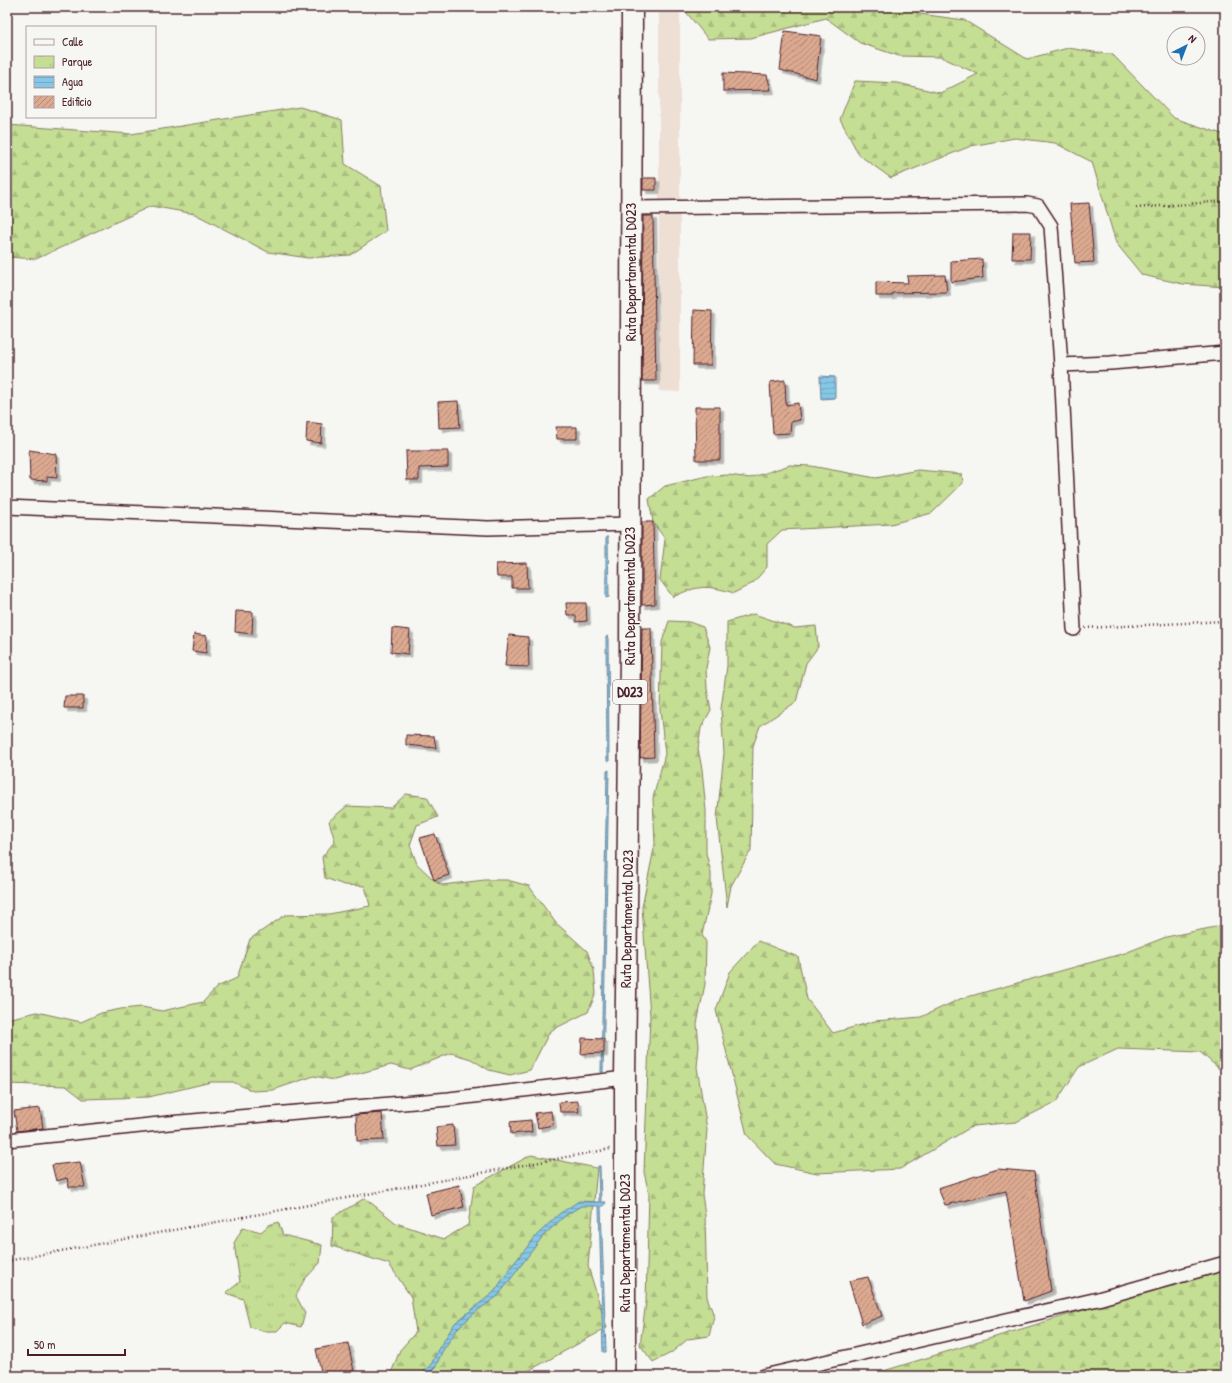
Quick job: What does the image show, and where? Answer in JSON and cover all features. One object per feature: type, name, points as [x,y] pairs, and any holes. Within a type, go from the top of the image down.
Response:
[{"type":"main road","name":"Ruta Departamental D023","points":[[625,1376],[625,1078],[631,524],[632,7]]},
{"type":"street","points":[[632,208],[1027,204],[1038,206],[1051,226],[1061,365],[1074,629]]},
{"type":"street","points":[[1061,365],[1111,363],[1225,353]]},
{"type":"street","points":[[7,507],[488,528],[631,524]]},
{"type":"street","points":[[7,1140],[169,1123],[449,1099],[625,1078]]},
{"type":"street","points":[[764,1376],[1098,1300],[1225,1263]]},
{"type":"path","points":[[1136,208],[1225,201]]},
{"type":"path","points":[[1074,629],[1225,621]]},
{"type":"path","points":[[7,1261],[625,1146]]},
{"type":"shaded area","points":[[659,7],[680,7],[680,392],[659,391]]},
{"type":"green space","points":[[682,7],[909,7],[920,14],[964,20],[1027,59],[1068,48],[1113,55],[1174,118],[1225,135],[1225,287],[1183,284],[1142,275],[1116,243],[1092,162],[1055,143],[1015,138],[971,146],[891,178],[859,155],[840,119],[855,81],[898,83],[940,93],[978,74],[941,57],[899,56],[860,43],[826,18],[751,38],[708,39]]},
{"type":"green space","points":[[300,107],[342,120],[345,164],[381,186],[386,231],[350,255],[308,258],[268,252],[195,214],[151,206],[36,259],[7,257],[7,125],[131,134]]},
{"type":"green space","points":[[790,465],[811,466],[876,478],[918,470],[962,474],[963,483],[932,513],[891,524],[782,530],[767,544],[767,567],[753,583],[734,593],[717,589],[696,588],[673,597],[660,580],[665,539],[653,522],[649,499],[665,486],[707,476],[729,475],[750,478]]},
{"type":"green space","points":[[754,614],[795,628],[816,626],[818,647],[806,663],[796,702],[760,726],[753,746],[751,850],[731,886],[727,907],[717,818],[724,753],[721,709],[727,666],[727,622]]},
{"type":"green space","points":[[669,621],[689,622],[703,627],[710,647],[706,668],[707,689],[711,710],[701,728],[698,749],[702,769],[706,811],[706,853],[711,873],[711,894],[702,935],[706,942],[705,984],[697,1024],[699,1046],[697,1067],[707,1129],[702,1194],[705,1215],[707,1297],[714,1316],[709,1336],[688,1339],[671,1353],[653,1362],[640,1345],[646,1302],[649,1194],[644,1172],[650,1016],[642,907],[655,844],[653,798],[665,754],[660,710],[662,642]]},
{"type":"green space","points":[[406,794],[427,797],[438,817],[417,825],[410,845],[417,864],[434,880],[442,885],[485,880],[507,880],[529,886],[555,922],[587,951],[594,970],[596,993],[588,1012],[550,1031],[530,1070],[510,1075],[489,1070],[471,1059],[451,1053],[410,1070],[391,1065],[334,1080],[314,1076],[273,1090],[253,1091],[233,1082],[211,1082],[149,1097],[83,1099],[66,1086],[7,1084],[7,1019],[37,1012],[81,1022],[101,1013],[121,1009],[142,1007],[162,1011],[203,1002],[217,987],[237,978],[250,939],[285,915],[329,914],[370,906],[365,886],[344,885],[325,878],[322,857],[335,841],[329,821],[347,806],[391,808]]},
{"type":"green space","points":[[1225,925],[1225,1074],[1200,1052],[1118,1049],[1079,1067],[1056,1102],[1016,1122],[973,1126],[900,1169],[817,1173],[775,1164],[747,1135],[716,1010],[730,972],[758,941],[798,957],[807,999],[833,1033],[875,1021],[921,1017],[960,999],[1125,953],[1166,937]]},
{"type":"green space","points":[[531,1155],[597,1168],[588,1266],[607,1328],[519,1376],[390,1376],[400,1350],[416,1332],[411,1297],[389,1264],[332,1246],[333,1217],[365,1198],[396,1223],[444,1239],[468,1225],[474,1186]]},
{"type":"green space","points":[[278,1222],[283,1235],[322,1245],[320,1263],[304,1280],[296,1296],[305,1313],[301,1327],[285,1323],[277,1331],[264,1331],[250,1327],[243,1299],[226,1293],[240,1282],[234,1243],[243,1227],[261,1232],[269,1225]]},
{"type":"green space","points":[[1225,1267],[1225,1376],[867,1376]]},
{"type":"water","points":[[820,376],[835,377],[835,398],[821,399]]},
{"type":"water","points":[[606,537],[608,537],[609,597],[606,598]]},
{"type":"water","points":[[608,636],[609,761],[607,761],[606,637]]},
{"type":"water","points":[[609,770],[603,1072],[601,1072],[607,771]]},
{"type":"water","points":[[598,1166],[600,1166],[601,1202],[606,1202],[604,1206],[601,1206],[606,1352],[603,1352],[599,1206],[581,1206],[566,1215],[543,1236],[498,1296],[477,1311],[458,1328],[442,1352],[436,1366],[426,1376],[420,1376],[432,1363],[437,1351],[455,1323],[494,1292],[514,1263],[537,1235],[559,1214],[579,1201],[599,1202]]},
{"type":"building","points":[[785,31],[821,36],[816,79],[780,70]]},
{"type":"building","points":[[723,73],[767,75],[771,90],[723,91]]},
{"type":"building","points":[[643,178],[656,178],[656,190],[643,190]]},
{"type":"building","points":[[1089,203],[1094,262],[1075,263],[1070,204]]},
{"type":"building","points":[[643,216],[653,216],[656,381],[642,381]]},
{"type":"building","points":[[1013,232],[1031,232],[1030,259],[1012,259]]},
{"type":"building","points":[[982,259],[983,278],[951,282],[951,261]]},
{"type":"building","points":[[945,275],[947,292],[892,293],[892,296],[876,296],[876,282],[908,283],[907,276]]},
{"type":"building","points":[[694,310],[712,311],[711,365],[693,365]]},
{"type":"building","points":[[785,380],[786,405],[798,403],[800,420],[791,422],[790,433],[773,434],[770,382]]},
{"type":"building","points":[[458,401],[460,427],[439,428],[438,402]]},
{"type":"building","points":[[695,407],[720,407],[720,460],[696,460]]},
{"type":"building","points":[[307,422],[322,424],[321,443],[306,441]]},
{"type":"building","points":[[556,427],[577,427],[577,439],[557,439]]},
{"type":"building","points":[[29,450],[56,454],[57,478],[47,477],[47,481],[30,480]]},
{"type":"building","points":[[406,451],[448,451],[448,467],[419,468],[419,480],[407,480]]},
{"type":"building","points":[[642,522],[653,522],[655,604],[642,605]]},
{"type":"building","points":[[527,563],[528,588],[512,588],[512,577],[497,577],[496,564]]},
{"type":"building","points":[[566,603],[586,603],[587,621],[576,622],[576,615],[567,615]]},
{"type":"building","points":[[236,611],[253,612],[252,634],[235,632]]},
{"type":"building","points":[[392,628],[410,630],[408,654],[391,652]]},
{"type":"building","points":[[642,628],[651,628],[654,757],[640,758]]},
{"type":"building","points":[[194,634],[207,636],[206,653],[192,651]]},
{"type":"building","points":[[509,635],[528,637],[529,667],[505,666]]},
{"type":"building","points":[[65,696],[83,696],[83,708],[64,708]]},
{"type":"building","points":[[406,735],[434,736],[436,748],[406,745]]},
{"type":"building","points":[[435,834],[449,875],[434,880],[420,838]]},
{"type":"building","points":[[582,1038],[604,1039],[604,1053],[581,1054]]},
{"type":"building","points":[[578,1101],[579,1112],[560,1112],[559,1102]]},
{"type":"building","points":[[40,1108],[43,1128],[17,1131],[14,1111]]},
{"type":"building","points":[[551,1111],[553,1125],[538,1128],[535,1113]]},
{"type":"building","points":[[382,1113],[384,1140],[357,1141],[356,1115]]},
{"type":"building","points":[[531,1120],[532,1132],[511,1134],[510,1122]]},
{"type":"building","points":[[453,1125],[455,1145],[438,1146],[436,1127]]},
{"type":"building","points":[[80,1162],[85,1187],[69,1187],[67,1178],[56,1181],[52,1165]]},
{"type":"building","points":[[998,1169],[1034,1172],[1051,1291],[1024,1301],[1006,1191],[945,1205],[938,1188]]},
{"type":"building","points":[[459,1185],[464,1207],[431,1215],[426,1193]]},
{"type":"building","points":[[868,1277],[882,1316],[862,1324],[849,1281]]},
{"type":"building","points":[[348,1343],[354,1371],[322,1376],[316,1349]]}]
